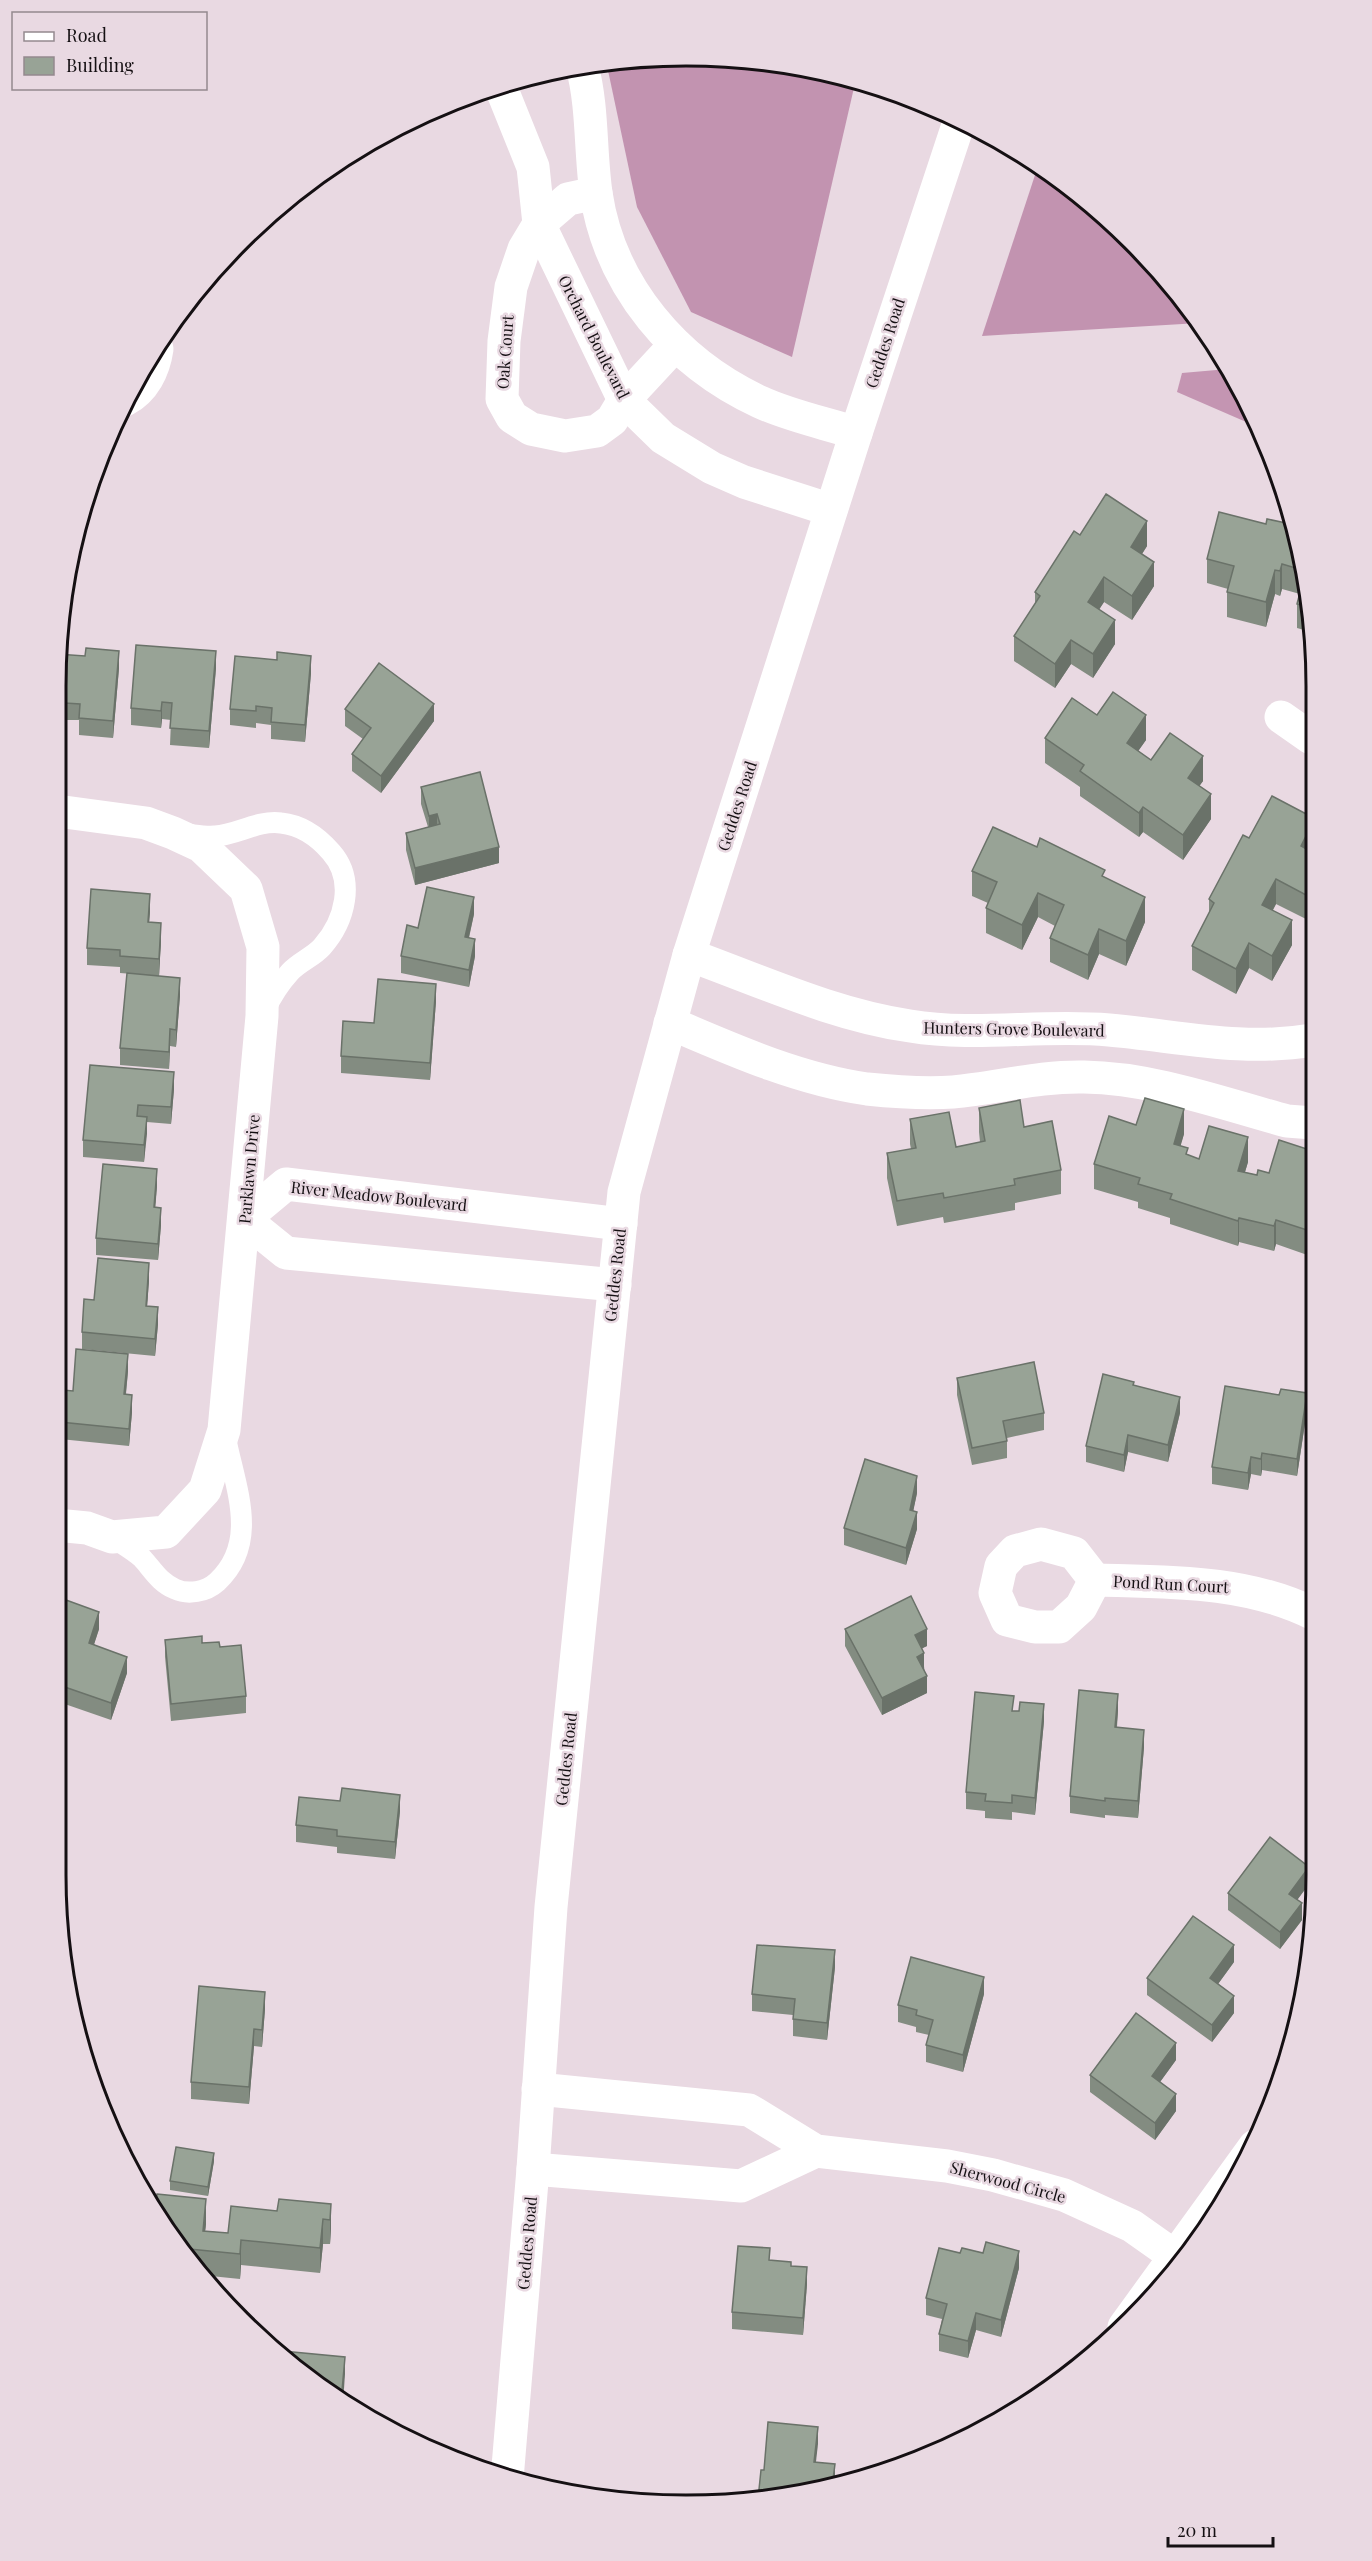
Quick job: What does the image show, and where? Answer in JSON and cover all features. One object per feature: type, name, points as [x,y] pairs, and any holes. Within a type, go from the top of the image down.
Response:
[{"type":"street","points":[[583,75],[590,116],[596,193],[606,232],[622,273],[645,311],[675,345],[713,376],[762,403],[856,433]]},
{"type":"street","name":"Orchard Boulevard","points":[[504,94],[533,167],[539,224],[624,400],[663,438],[712,468],[744,482],[831,510]]},
{"type":"street","name":"Geddes Road","points":[[508,2468],[533,2169],[551,1907],[624,1192],[689,955],[831,510],[957,129]]},
{"type":"street","name":"Oak Court","points":[[596,193],[568,200],[539,224],[524,249],[511,287],[504,341],[502,399],[512,417],[531,429],[565,436],[597,431],[612,420],[624,400],[675,345]]},
{"type":"street","points":[[1281,717],[1306,734]]},
{"type":"street","name":"Parklawn Drive","points":[[66,812],[146,823],[201,846],[246,890],[263,947],[262,1016],[224,1430],[205,1490],[166,1532],[112,1537],[87,1528],[66,1526]]},
{"type":"street","name":"Hunters Grove Boulevard","points":[[689,955],[867,1018],[910,1026],[996,1032],[1085,1028],[1193,1042],[1266,1045],[1306,1041]]},
{"type":"street","points":[[670,1023],[760,1061],[867,1089],[916,1093],[955,1092],[1035,1079],[1084,1077],[1133,1081],[1287,1121],[1306,1122]]},
{"type":"street","name":"River Meadow Boulevard","points":[[244,1219],[285,1184],[621,1224]]},
{"type":"street","points":[[244,1219],[286,1253],[615,1285]]},
{"type":"street","name":"Pond Run Court","points":[[1095,1580],[1190,1582],[1245,1589],[1306,1611]]},
{"type":"street","name":"Sherwood Circle","points":[[538,2089],[749,2110],[816,2151],[947,2166],[993,2175],[1064,2195],[1132,2226],[1174,2257]]},
{"type":"street","points":[[533,2169],[741,2186],[816,2151]]},
{"type":"lane","points":[[173,833],[216,837],[259,824],[281,823],[302,828],[312,834],[321,840],[336,857],[344,877],[346,899],[338,925],[322,948],[292,969],[276,988],[262,1016]]},
{"type":"lane","points":[[112,1537],[141,1557],[160,1581],[177,1590],[195,1592],[213,1586],[227,1572],[239,1548],[244,1522],[224,1430]]},
{"type":"shaded area","points":[[645,67],[727,67],[807,78],[854,89],[792,357],[691,312],[637,207],[608,71]]},
{"type":"shaded area","points":[[1035,174],[1095,220],[1124,248],[1152,277],[1189,324],[982,336]]},
{"type":"shaded area","points":[[1219,370],[1247,422],[1177,392],[1182,373]]},
{"type":"building","points":[[1106,494],[1147,521],[1131,547],[1154,562],[1132,596],[1104,577],[1088,602],[1115,620],[1093,654],[1071,640],[1055,664],[1014,636],[1040,596],[1035,592],[1074,531],[1080,535]]},
{"type":"building","points":[[1219,512],[1266,524],[1267,519],[1284,523],[1294,568],[1282,564],[1280,571],[1275,570],[1266,602],[1227,592],[1234,566],[1207,559]]},
{"type":"building","points":[[136,645],[216,651],[209,731],[170,728],[172,703],[162,702],[161,711],[131,708]]},
{"type":"building","points":[[86,648],[119,651],[113,721],[79,718],[80,704],[66,703],[67,655],[85,656]]},
{"type":"building","points":[[277,652],[311,656],[305,725],[271,722],[272,708],[256,706],[256,711],[230,709],[235,656],[277,660]]},
{"type":"building","points":[[379,663],[434,704],[381,776],[352,754],[371,728],[345,709]]},
{"type":"building","points":[[1113,692],[1146,715],[1127,743],[1151,760],[1170,733],[1203,756],[1188,778],[1211,794],[1183,835],[1143,807],[1139,813],[1080,771],[1084,765],[1045,738],[1072,698],[1097,715]]},
{"type":"building","points":[[480,772],[499,847],[415,868],[406,833],[440,824],[437,814],[429,816],[421,787]]},
{"type":"building","points":[[1272,796],[1306,814],[1306,836],[1301,846],[1306,849],[1306,895],[1276,879],[1262,905],[1292,920],[1272,956],[1249,943],[1236,969],[1192,946],[1214,903],[1209,899],[1243,835],[1249,838]]},
{"type":"building","points":[[993,827],[1037,847],[1040,838],[1105,870],[1102,876],[1145,897],[1126,941],[1099,929],[1088,955],[1050,938],[1064,905],[1038,893],[1022,925],[986,908],[997,882],[972,871]]},
{"type":"building","points":[[427,887],[474,897],[465,937],[475,939],[469,970],[401,956],[407,925],[418,928]]},
{"type":"building","points":[[91,889],[150,894],[148,922],[161,923],[159,959],[120,956],[120,950],[87,948]]},
{"type":"building","points":[[127,973],[180,978],[176,1030],[170,1029],[169,1052],[120,1048]]},
{"type":"building","points":[[378,979],[436,984],[430,1063],[341,1056],[343,1021],[374,1023]]},
{"type":"building","points":[[90,1065],[174,1072],[171,1107],[138,1105],[137,1116],[147,1117],[144,1145],[83,1140]]},
{"type":"building","points":[[1145,1098],[1184,1109],[1174,1144],[1188,1148],[1186,1154],[1199,1159],[1209,1126],[1248,1137],[1238,1171],[1257,1175],[1258,1170],[1269,1173],[1279,1140],[1306,1149],[1306,1230],[1276,1220],[1274,1226],[1239,1218],[1238,1221],[1170,1199],[1172,1194],[1138,1184],[1140,1178],[1094,1164],[1109,1116],[1136,1125]]},
{"type":"building","points":[[1020,1100],[1024,1127],[1052,1121],[1061,1170],[1014,1179],[1015,1185],[944,1198],[943,1193],[897,1201],[887,1153],[916,1148],[910,1119],[949,1112],[956,1147],[985,1141],[979,1108]]},
{"type":"building","points":[[103,1164],[157,1169],[154,1207],[161,1208],[158,1244],[96,1238]]},
{"type":"building","points":[[98,1258],[149,1263],[146,1306],[158,1307],[155,1339],[82,1332],[84,1299],[94,1300]]},
{"type":"building","points":[[76,1349],[128,1354],[124,1394],[132,1395],[129,1429],[66,1423],[66,1390],[73,1391]]},
{"type":"building","points":[[1034,1362],[1044,1413],[1003,1421],[1007,1441],[972,1448],[957,1378]]},
{"type":"building","points":[[1103,1374],[1134,1382],[1133,1385],[1180,1397],[1168,1445],[1128,1435],[1124,1455],[1086,1446]]},
{"type":"building","points":[[1225,1386],[1279,1395],[1281,1389],[1306,1393],[1297,1459],[1262,1453],[1261,1459],[1251,1457],[1248,1473],[1212,1467]]},
{"type":"building","points":[[865,1459],[917,1476],[910,1510],[917,1512],[906,1548],[844,1528]]},
{"type":"building","points":[[911,1596],[927,1629],[915,1635],[924,1653],[917,1657],[927,1676],[882,1698],[845,1629]]},
{"type":"building","points":[[66,1600],[99,1612],[89,1643],[127,1657],[111,1703],[66,1687]]},
{"type":"building","points":[[202,1636],[202,1643],[219,1642],[220,1647],[241,1645],[246,1696],[171,1704],[165,1640]]},
{"type":"building","points":[[1079,1690],[1118,1694],[1115,1727],[1144,1730],[1138,1801],[1105,1798],[1105,1801],[1070,1796]]},
{"type":"building","points":[[975,1692],[1014,1696],[1012,1711],[1019,1711],[1020,1702],[1044,1704],[1035,1798],[1012,1795],[1012,1803],[985,1801],[986,1794],[966,1792]]},
{"type":"building","points":[[342,1788],[400,1795],[395,1842],[337,1836],[337,1830],[296,1825],[299,1797],[340,1801]]},
{"type":"building","points":[[1270,1837],[1306,1865],[1306,1871],[1289,1894],[1302,1903],[1280,1932],[1228,1893]]},
{"type":"building","points":[[1193,1916],[1234,1945],[1210,1978],[1234,1996],[1212,2025],[1147,1978]]},
{"type":"building","points":[[757,1945],[835,1950],[827,2023],[793,2019],[795,1999],[752,1994]]},
{"type":"building","points":[[911,1957],[984,1977],[963,2055],[926,2045],[933,2020],[916,2015],[917,2010],[898,2005]]},
{"type":"building","points":[[199,1986],[265,1992],[262,2030],[254,2029],[249,2087],[191,2082]]},
{"type":"building","points":[[1136,2013],[1176,2043],[1152,2076],[1176,2094],[1155,2123],[1090,2075]]},
{"type":"building","points":[[176,2147],[214,2153],[208,2187],[170,2181]]},
{"type":"building","points":[[157,2194],[206,2199],[203,2231],[228,2233],[231,2206],[277,2211],[279,2199],[331,2204],[330,2220],[323,2219],[320,2248],[241,2240],[240,2254],[192,2249],[157,2197]]},
{"type":"building","points":[[986,2242],[1019,2251],[1001,2320],[976,2313],[968,2341],[939,2334],[947,2304],[926,2298],[939,2248],[960,2253],[962,2248],[983,2253]]},
{"type":"building","points":[[738,2246],[770,2248],[769,2260],[791,2262],[791,2266],[807,2267],[803,2318],[732,2312]]},
{"type":"building","points":[[290,2352],[345,2357],[342,2391]]},
{"type":"building","points":[[768,2422],[818,2427],[814,2462],[835,2464],[833,2477],[759,2491],[761,2470],[764,2470]]}]
